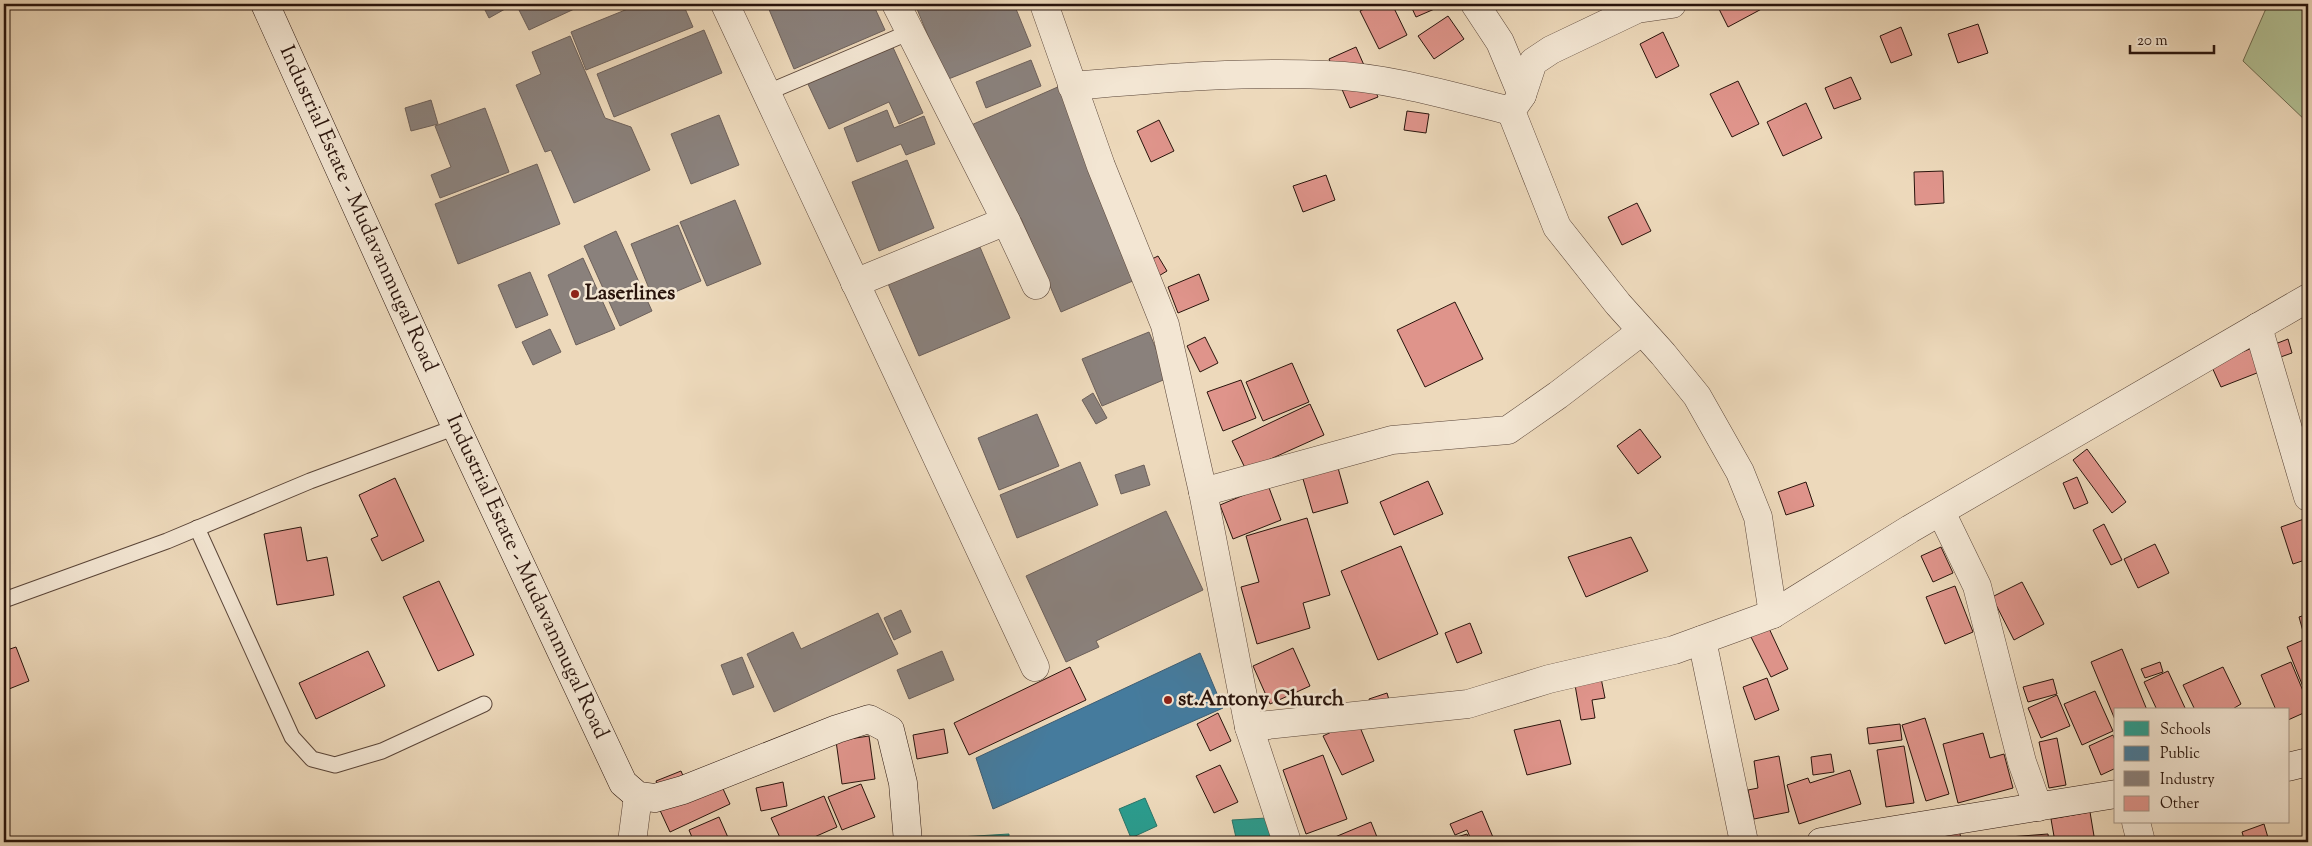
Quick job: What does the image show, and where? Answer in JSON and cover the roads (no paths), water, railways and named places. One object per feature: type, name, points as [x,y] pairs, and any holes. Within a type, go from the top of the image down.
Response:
[{"type":"street","name":"Industrial Estate - Mudavanmugal Road","points":[[265,4],[456,428],[623,783],[638,796]]},
{"type":"street","points":[[725,4],[1035,667]]},
{"type":"street","points":[[896,4],[1006,221],[1036,286]]},
{"type":"street","points":[[1044,4],[1101,166],[1165,325],[1203,492],[1249,727],[1286,842]]},
{"type":"street","points":[[1475,4],[1500,42],[1517,103],[1557,227],[1697,396],[1740,472],[1758,517],[1773,614]]},
{"type":"street","points":[[1517,103],[1533,62],[1551,50],[1638,6],[1672,4]]},
{"type":"street","points":[[1072,86],[1205,75],[1327,75],[1517,103]]},
{"type":"street","points":[[856,283],[1006,221]]},
{"type":"street","points":[[1249,727],[1468,704],[1549,679],[1674,650],[1773,614],[1941,512],[2308,298]]},
{"type":"street","points":[[2258,327],[2308,497]]},
{"type":"street","points":[[1203,492],[1392,440],[1508,430],[1558,395],[1642,331]]},
{"type":"street","points":[[1941,512],[1977,586],[2022,762],[2038,807]]},
{"type":"street","points":[[1702,640],[1744,842]]},
{"type":"street","points":[[632,842],[638,796],[655,798],[683,790],[837,729],[869,719],[890,730],[902,783],[908,842]]},
{"type":"street","points":[[2290,766],[2308,762]]},
{"type":"street","points":[[1821,842],[1913,835],[2038,807],[2114,794]]},
{"type":"street","points":[[2136,824],[2141,842]]},
{"type":"lane","points":[[766,93],[910,32]]},
{"type":"lane","points":[[4,600],[196,528],[310,481],[456,428]]},
{"type":"lane","points":[[196,528],[292,737],[312,759],[335,765],[361,758],[382,751],[484,704]]},
{"type":"place","name":"Laserlines","points":[[575,294]]},
{"type":"place","name":"st.Antony Church","points":[[1168,700]]}]
